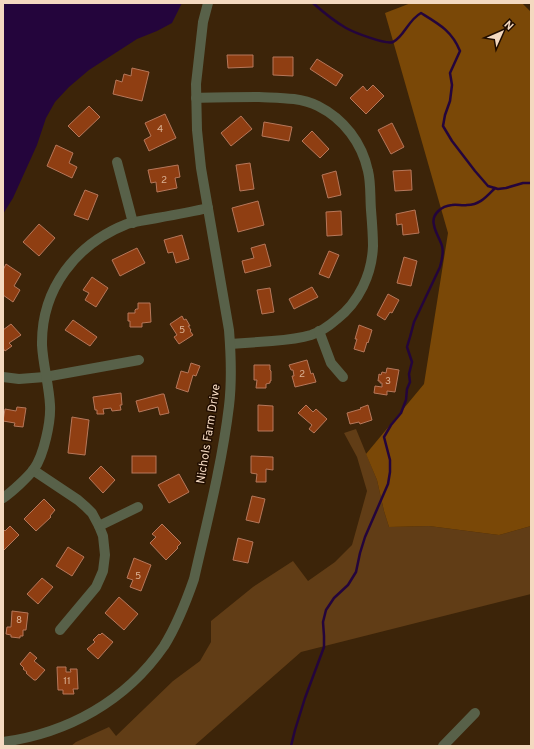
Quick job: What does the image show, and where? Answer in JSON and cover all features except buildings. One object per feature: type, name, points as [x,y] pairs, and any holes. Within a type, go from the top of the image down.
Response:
[{"type":"street","name":"Nichols Farm Drive","points":[[3,742],[38,736],[92,713],[120,694],[143,672],[164,645],[187,600],[194,579],[217,476],[229,405],[231,373],[229,330],[201,168],[197,130],[196,84],[203,22],[208,3]]},
{"type":"street","points":[[196,98],[216,96],[290,98],[308,102],[338,119],[352,134],[360,147],[366,164],[369,181],[373,247],[371,263],[364,284],[356,298],[337,319],[311,335],[299,338],[230,344]]},
{"type":"street","points":[[117,162],[133,223]]},
{"type":"street","points":[[3,498],[33,470],[47,435],[50,419],[50,407],[42,344],[47,308],[60,277],[71,263],[91,244],[115,230],[133,223],[208,208]]},
{"type":"street","points":[[319,331],[332,363],[343,377]]},
{"type":"street","points":[[3,377],[19,379],[45,377],[139,360]]},
{"type":"street","points":[[33,470],[82,504],[92,513],[103,536],[105,555],[102,571],[96,587],[60,630]]},
{"type":"street","points":[[99,526],[138,507]]},
{"type":"street","points":[[443,746],[475,713]]},
{"type":"shaded area","points":[[3,3],[182,3],[172,23],[137,39],[89,70],[69,87],[55,102],[46,118],[37,145],[13,198],[3,214]]},
{"type":"shaded area","points":[[411,3],[522,3],[531,12],[531,526],[499,535],[429,526],[389,527],[377,480],[366,454],[424,384],[448,233],[385,13]]},
{"type":"shaded area","points":[[356,429],[377,480],[389,527],[429,526],[499,535],[531,526],[531,594],[301,652],[194,746],[71,746],[76,742],[109,727],[116,736],[173,681],[200,661],[211,642],[211,621],[253,587],[293,561],[308,581],[335,562],[352,545],[367,491],[357,457],[344,433]]},
{"type":"waterway","points":[[313,3],[346,28],[384,42],[393,42],[397,40],[413,20],[421,13],[449,33],[460,51],[450,73],[452,85],[450,101],[443,126],[452,141],[488,186],[498,189],[523,183],[531,183]]},
{"type":"waterway","points":[[291,746],[305,698],[324,647],[323,622],[326,610],[334,598],[348,585],[356,572],[365,537],[388,484],[390,460],[384,437],[391,425],[401,413],[406,400],[412,362],[407,347],[414,322],[440,267],[443,251],[435,228],[434,217],[438,211],[445,207],[454,205],[472,205],[479,202],[495,188]]}]
